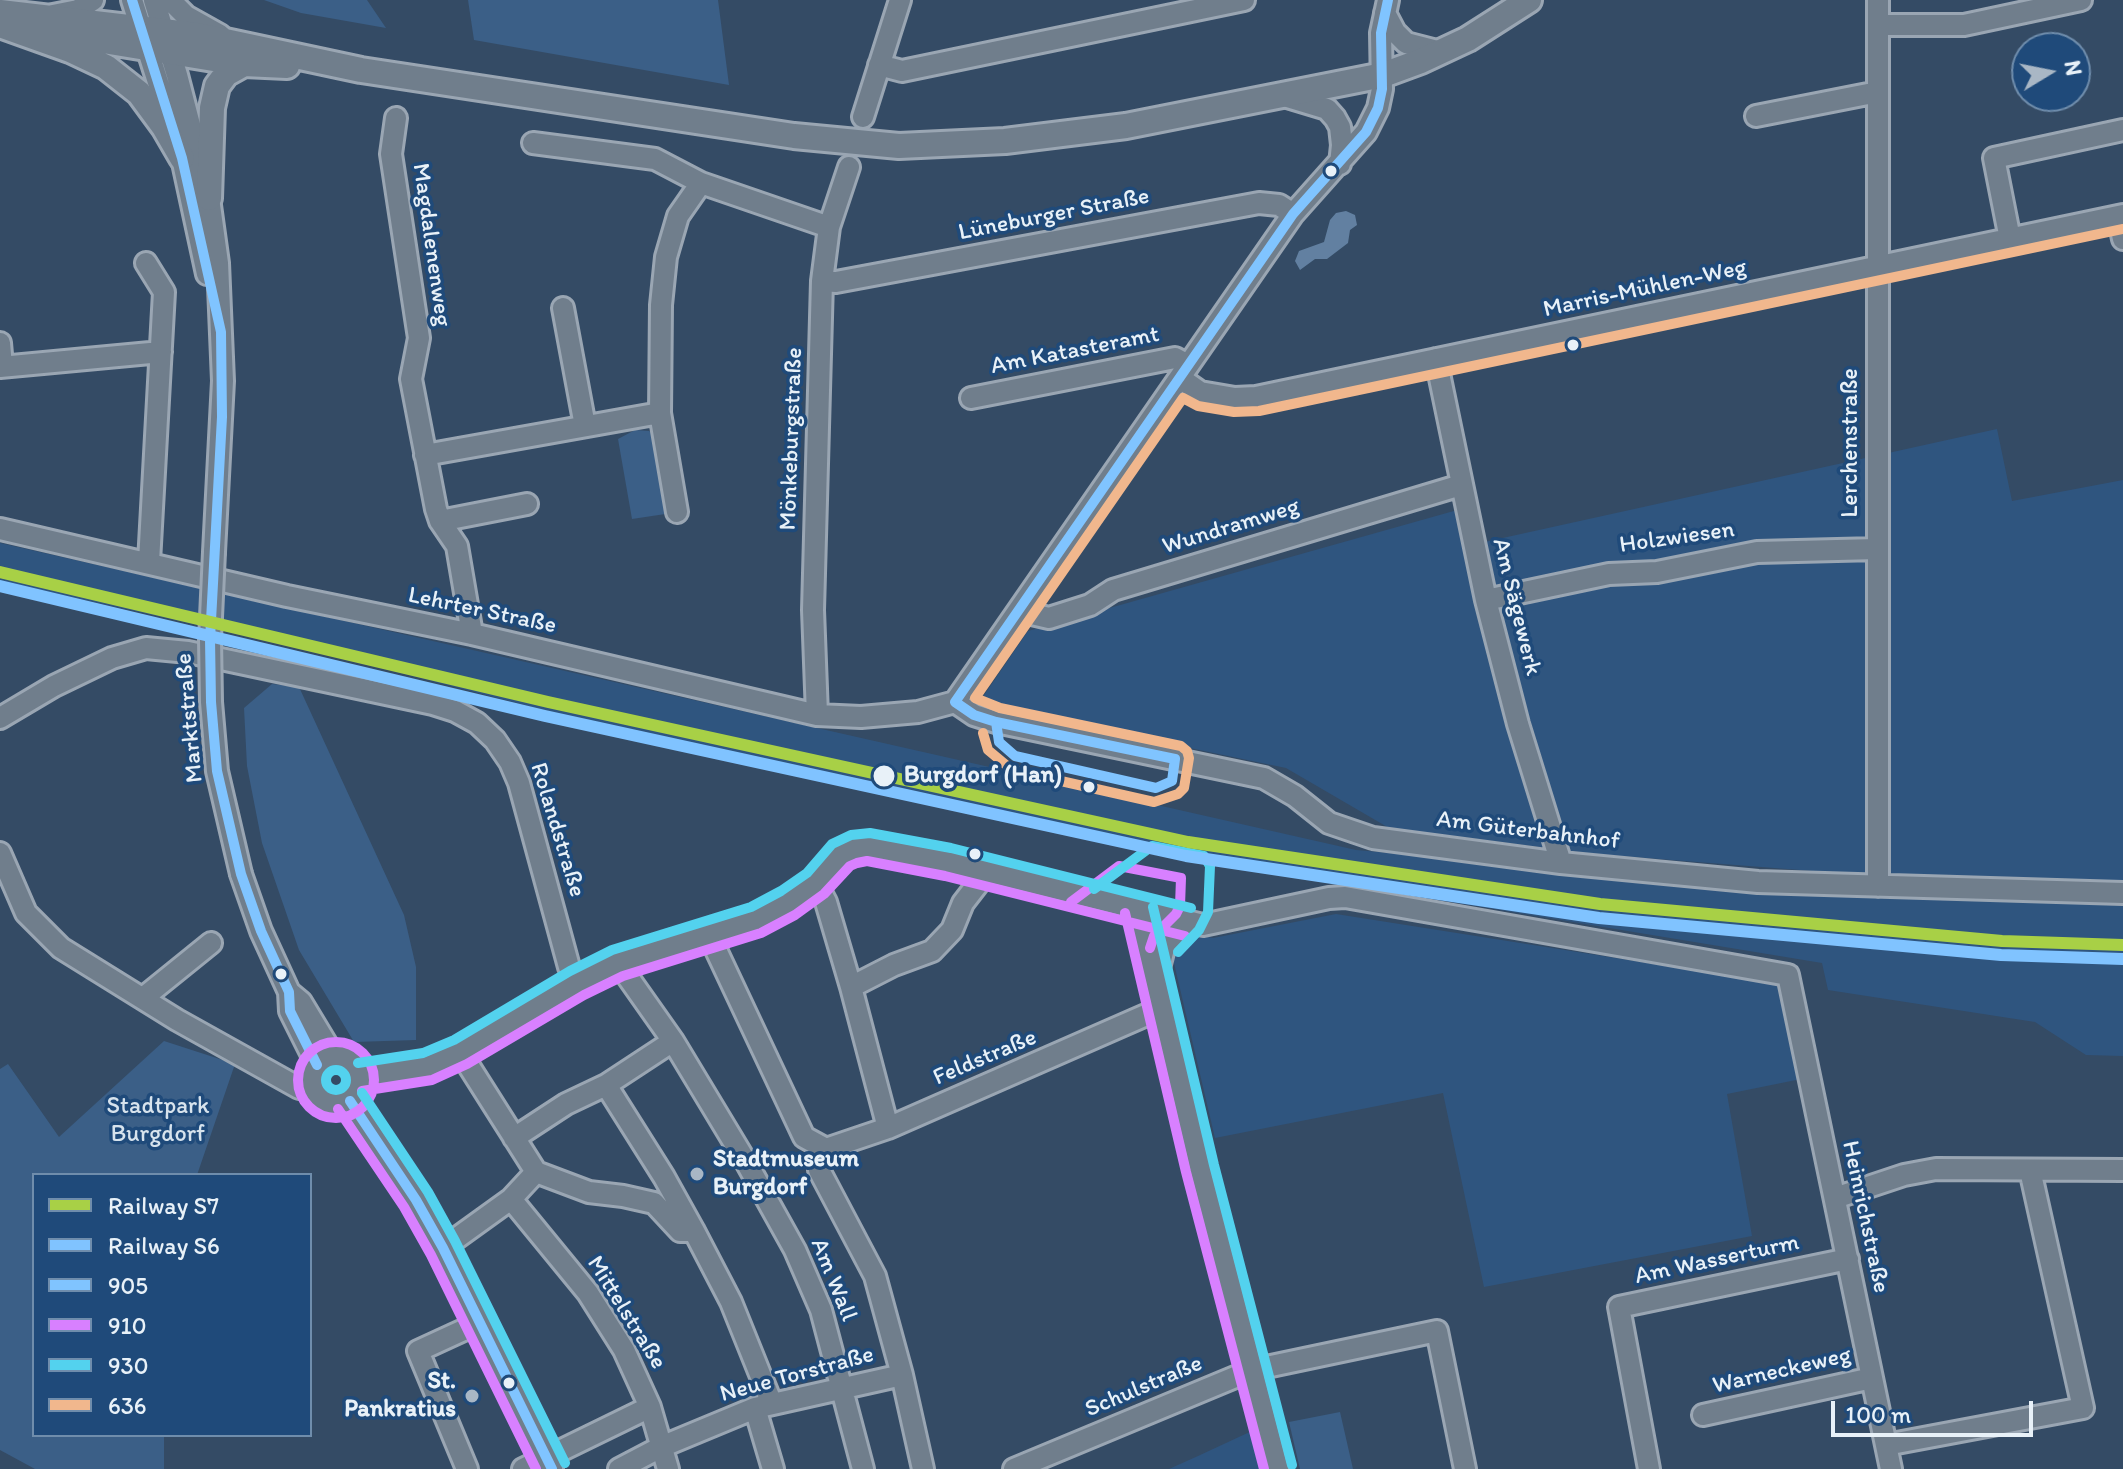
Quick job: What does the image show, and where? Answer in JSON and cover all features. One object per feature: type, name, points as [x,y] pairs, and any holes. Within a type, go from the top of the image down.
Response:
[{"type":"main road","points":[[1,21],[156,40],[794,136],[899,146],[1005,141],[1078,132],[1284,96],[1383,75],[1468,39],[1529,0]]},
{"type":"main road","points":[[1,21],[49,16],[156,40]]},
{"type":"main road","points":[[1,21],[106,67],[139,93],[182,158]]},
{"type":"main road","points":[[209,198],[212,108],[217,86],[241,53]]},
{"type":"street","points":[[49,16],[78,10],[93,0]]},
{"type":"street","points":[[132,0],[156,40]]},
{"type":"street","points":[[154,0],[156,40]]},
{"type":"street","points":[[170,0],[186,16],[241,53]]},
{"type":"street","points":[[863,117],[900,0]]},
{"type":"street","points":[[879,65],[902,71],[1194,5],[1244,0]]},
{"type":"street","name":"Lerchenstraße","points":[[1878,0],[1878,886]]},
{"type":"street","points":[[1878,25],[1964,25],[2081,0]]},
{"type":"street","points":[[1386,6],[1395,32],[1406,43],[1441,52]]},
{"type":"street","points":[[955,702],[1293,214],[1366,132],[1378,108],[1383,75],[1381,33],[1386,6]]},
{"type":"street","name":"Marktstraße","points":[[156,40],[221,332]]},
{"type":"street","name":"Marktstraße","points":[[156,40],[209,198],[218,263],[222,417],[210,639],[217,771],[234,848],[261,931],[289,992],[290,1011],[325,1060]]},
{"type":"street","points":[[1756,116],[1878,92]]},
{"type":"street","points":[[1284,96],[1327,109],[1335,118],[1340,127],[1342,145],[1340,164]]},
{"type":"street","name":"Magdalenenweg","points":[[396,118],[391,154],[419,338],[411,379],[440,521],[457,546],[472,634]]},
{"type":"street","points":[[2010,239],[1994,158],[2123,130]]},
{"type":"street","points":[[533,143],[655,159],[701,183],[829,227]]},
{"type":"street","name":"Mönkeburgstraße","points":[[817,715],[813,610],[822,281],[829,227],[849,167]]},
{"type":"street","points":[[677,512],[660,413],[661,305],[666,257],[678,216],[701,183]]},
{"type":"street","name":"Lüneburger Straße","points":[[822,281],[836,282],[1259,203],[1279,205],[1293,214]]},
{"type":"street","points":[[2121,215],[2123,239]]},
{"type":"street","name":"Marris-Mühlen-Weg","points":[[1184,372],[1200,392],[1235,398],[1256,397],[2121,215]]},
{"type":"street","points":[[146,263],[164,292],[149,562]]},
{"type":"street","points":[[563,308],[585,426]]},
{"type":"street","points":[[0,343],[1,366],[161,352]]},
{"type":"street","name":"Am Katasteramt","points":[[971,398],[1175,358],[1184,372]]},
{"type":"street","name":"Am Sägewerk","points":[[1436,359],[1486,600],[1518,724],[1561,863]]},
{"type":"street","points":[[425,455],[660,413]]},
{"type":"street","name":"Wundramweg","points":[[1019,611],[1049,618],[1090,605],[1113,590],[1461,485]]},
{"type":"street","points":[[440,521],[527,504]]},
{"type":"street","name":"Lehrter Straße","points":[[0,529],[817,715],[861,717],[918,712],[955,702]]},
{"type":"street","name":"Holzwiesen","points":[[1486,600],[1609,574],[1657,572],[1757,552],[1877,549]]},
{"type":"street","name":"Rolandstraße","points":[[0,718],[54,686],[112,658],[146,648],[188,652],[455,711],[486,731],[510,762],[519,783],[569,967],[577,983]]},
{"type":"street","name":"Am Güterbahnhof","points":[[955,702],[974,715],[996,722],[1264,778],[1295,796],[1329,823],[1373,838],[1561,863],[1758,882],[2123,893]]},
{"type":"street","points":[[360,1077],[427,1067],[460,1052],[577,983],[618,963],[756,920],[816,883],[847,852],[867,847],[987,872],[1188,922]]},
{"type":"street","points":[[0,853],[26,913],[61,948],[299,1088],[313,1089]]},
{"type":"street","points":[[851,987],[894,965],[932,951],[952,930],[963,903],[987,872]]},
{"type":"street","points":[[816,883],[826,902],[851,987],[888,1128]]},
{"type":"street","name":"Heinrichstraße","points":[[1188,922],[1203,925],[1219,923],[1345,897],[1788,975],[1891,1469]]},
{"type":"street","points":[[1139,910],[1278,1469]]},
{"type":"street","points":[[1156,980],[1165,944],[1188,922]]},
{"type":"street","points":[[709,935],[804,1137],[826,1149],[819,1170],[875,1276],[923,1469]]},
{"type":"street","points":[[143,998],[211,943]]},
{"type":"street","name":"Am Wall","points":[[618,963],[673,1041],[795,1250],[821,1310],[863,1469]]},
{"type":"street","name":"Feldstraße","points":[[826,1149],[888,1128],[1162,1008]]},
{"type":"street","points":[[514,1138],[566,1104],[606,1085],[673,1041]]},
{"type":"street","points":[[460,1052],[536,1172],[589,1192],[654,1203],[680,1231],[694,1231]]},
{"type":"street","points":[[325,1060],[352,1061],[360,1077],[359,1091],[343,1104],[322,1101],[313,1089],[313,1072],[325,1060]]},
{"type":"street","points":[[606,1085],[678,1201],[731,1302],[763,1406],[773,1469]]},
{"type":"street","points":[[350,1101],[416,1200],[443,1248],[550,1463]]},
{"type":"street","points":[[1835,1198],[1904,1175],[1936,1169],[2123,1170]]},
{"type":"street","points":[[1886,1445],[2083,1408],[2030,1170]]},
{"type":"street","points":[[443,1248],[511,1199],[536,1172]]},
{"type":"street","name":"Mittelstraße","points":[[511,1199],[588,1293],[624,1350],[650,1407],[668,1469]]},
{"type":"street","name":"Am Wasserturm","points":[[1649,1469],[1619,1307],[1848,1259]]},
{"type":"street","points":[[467,1469],[418,1351],[481,1322]]},
{"type":"street","name":"Schulstraße","points":[[1014,1469],[1252,1370],[1437,1331],[1465,1469]]},
{"type":"street","name":"Neue Torstraße","points":[[619,1469],[661,1447],[763,1406],[902,1375]]},
{"type":"street","name":"Warneckeweg","points":[[1703,1415],[1872,1378]]},
{"type":"street","points":[[523,1469],[550,1463],[650,1407]]},
{"type":"shaded area","points":[[1346,211],[1355,215],[1357,225],[1350,230],[1348,243],[1327,259],[1315,259],[1300,270],[1295,261],[1299,251],[1324,242],[1330,220],[1336,213]]},
{"type":"shaded area","points":[[1997,429],[2012,501],[2123,480],[2123,883],[1915,879],[1595,854],[1389,828],[1286,768],[978,704],[1028,631],[1468,507],[1480,543]]},
{"type":"shaded area","points":[[0,543],[1356,850],[1841,893],[2123,901],[2123,1056],[2086,1055],[2035,1022],[1828,990],[1822,963],[1342,884],[1051,825],[622,730],[323,653],[0,581]]},
{"type":"shaded area","points":[[1336,914],[1781,984],[1801,1079],[1727,1094],[1752,1236],[1484,1287],[1443,1093],[1215,1138],[1166,929],[1213,938]]},
{"type":"shaded area","points":[[1254,1430],[1264,1469],[1169,1469],[1198,1456]]},
{"type":"green space","points":[[264,0],[367,0],[386,28],[301,13]]},
{"type":"green space","points":[[468,0],[718,0],[729,85],[474,40]]},
{"type":"green space","points":[[635,430],[649,431],[658,436],[672,513],[632,519],[618,439]]},
{"type":"green space","points":[[272,684],[299,687],[404,915],[416,967],[416,1040],[354,1042],[299,950],[262,843],[247,766],[244,708]]},
{"type":"green space","name":"Stadtpark Burgdorf","points":[[164,1041],[235,1064],[198,1173],[32,1173],[32,1437],[164,1437],[164,1469],[35,1469],[0,1450],[0,1069],[8,1064],[59,1137]]},
{"type":"green space","points":[[1340,1412],[1353,1469],[1300,1469],[1289,1422]]},
{"type":"rail line","name":"S7","points":[[0,572],[548,702],[1188,842],[1600,904],[2002,941],[2123,945]]},
{"type":"rail line","name":"S6","points":[[0,586],[545,716],[1186,856],[1599,918],[2001,955],[2123,959]]},
{"type":"transit line","name":"905","points":[[132,0],[182,158],[221,332],[222,417],[210,639],[217,771],[241,874],[261,931],[289,992],[290,1011],[317,1065]]},
{"type":"transit line","name":"905","points":[[996,722],[974,715],[955,702],[1293,214],[1366,132],[1378,108],[1382,89],[1381,33],[1388,0]]},
{"type":"transit line","name":"636","points":[[983,733],[988,750],[1012,770],[1154,802],[1178,794],[1184,788],[1189,758],[1181,746],[1000,708],[975,698],[1183,398],[1198,406],[1234,412],[1259,411],[2123,229]]},
{"type":"transit line","name":"905","points":[[996,722],[1175,759],[1172,781],[1156,788],[1015,756],[999,742],[996,722]]},
{"type":"transit line","name":"930","points":[[358,1063],[423,1053],[454,1040],[570,971],[612,950],[751,907],[807,873],[832,844],[851,835],[870,833],[951,848],[1191,908]]},
{"type":"transit line","name":"930","points":[[1094,889],[1152,846],[1204,856],[1210,866],[1208,912],[1199,930],[1178,952]]},
{"type":"transit line","name":"910","points":[[362,1091],[432,1080],[467,1064],[584,995],[623,976],[761,933],[795,915],[824,894],[850,866],[867,861],[945,876],[1185,936]]},
{"type":"transit line","name":"910","points":[[1071,902],[1119,866],[1181,878],[1180,906],[1154,936],[1150,948]]},
{"type":"transit line","name":"930","points":[[1153,907],[1214,1165],[1292,1465]]},
{"type":"transit line","name":"910","points":[[1125,913],[1186,1172],[1264,1469]]},
{"type":"transit line","name":"910","points":[[329,1042],[343,1042],[357,1048],[368,1059],[374,1080],[371,1095],[363,1107],[343,1118],[329,1118],[315,1112],[304,1101],[298,1087],[298,1073],[304,1059],[315,1048],[329,1042]]},
{"type":"transit line","name":"930","points":[[332,1070],[340,1070],[346,1080],[340,1090],[332,1090],[326,1084],[326,1076],[332,1070]]},
{"type":"transit line","name":"930","points":[[362,1093],[428,1192],[455,1241],[565,1463]]},
{"type":"transit line","name":"905","points":[[350,1101],[416,1200],[443,1248],[552,1469]]},
{"type":"transit line","name":"910","points":[[338,1109],[404,1207],[431,1255],[536,1469]]},
{"type":"place","name":"Burgdorf (Han)","points":[[884,776]]},
{"type":"place","name":"Stadtmuseum Burgdorf","points":[[697,1174]]},
{"type":"place","name":"St. Pankratius","points":[[472,1396]]}]
